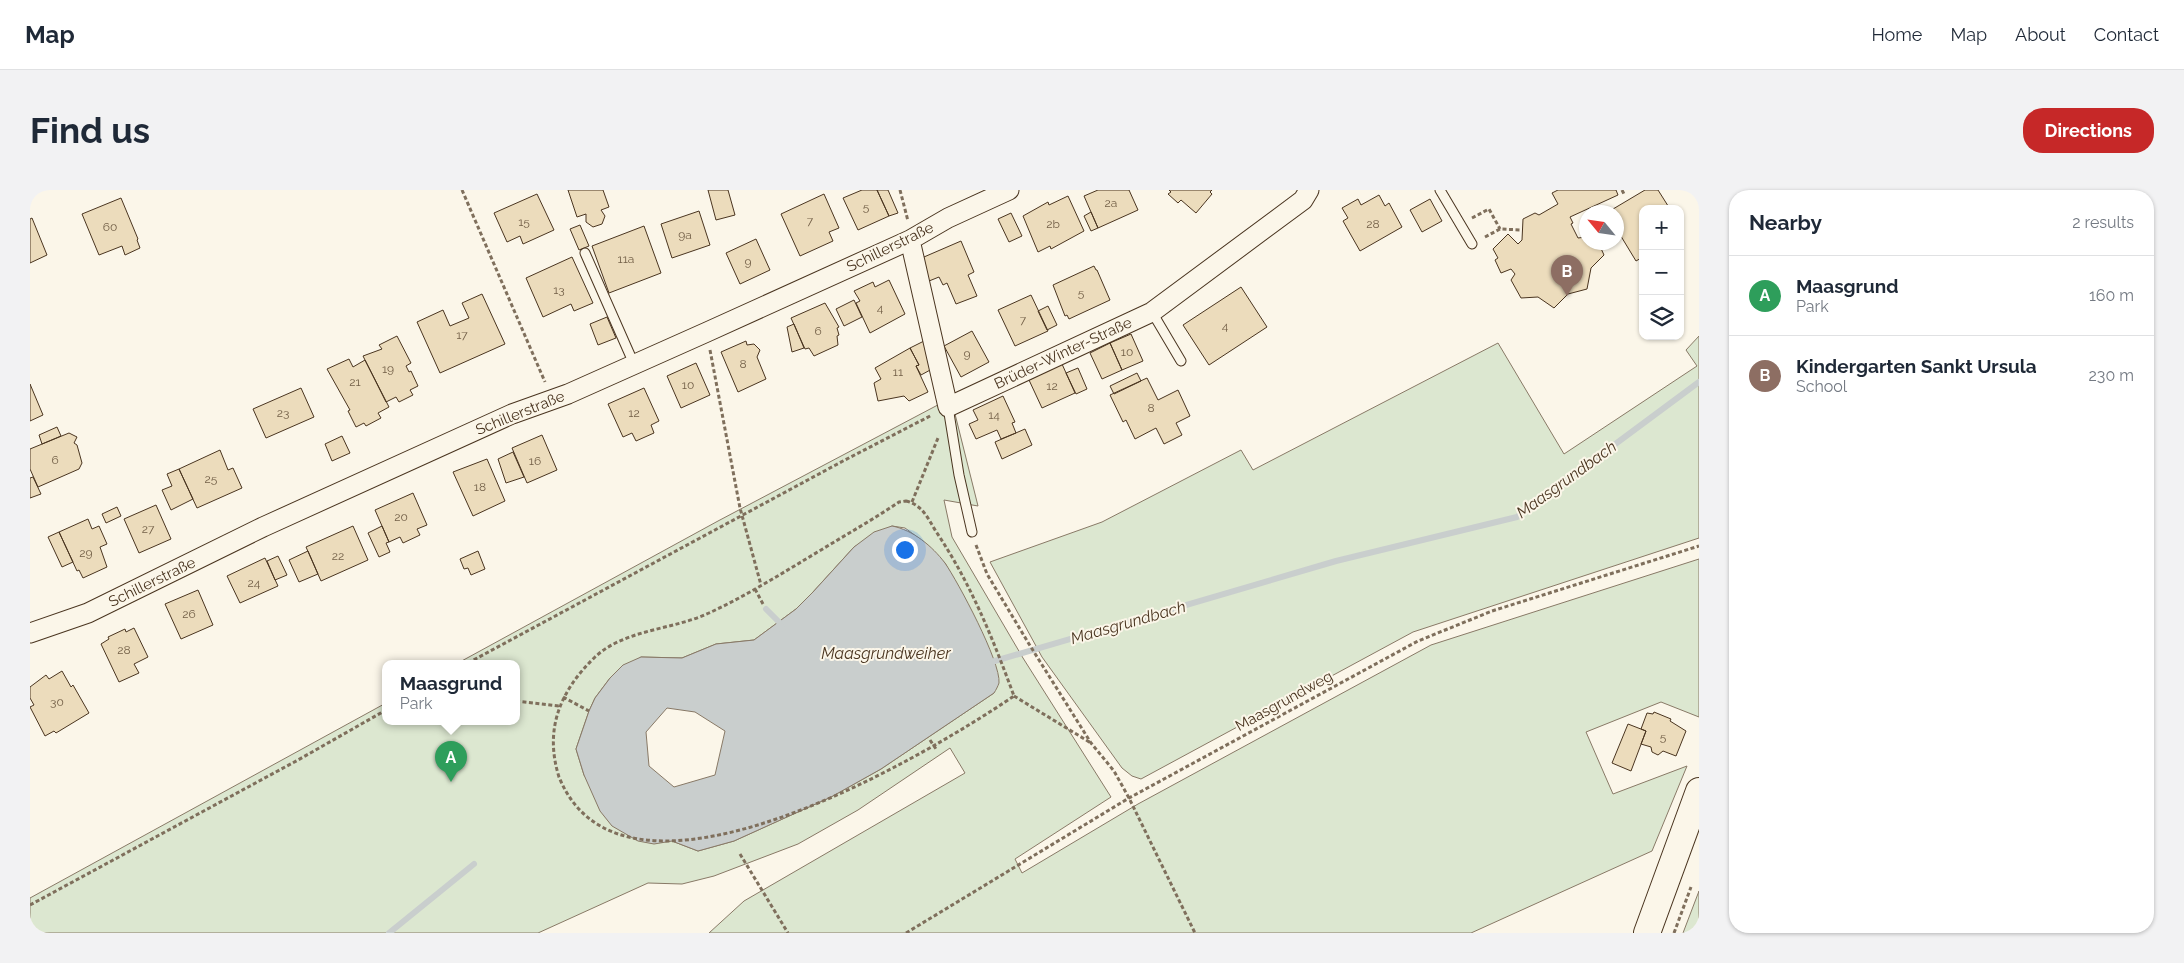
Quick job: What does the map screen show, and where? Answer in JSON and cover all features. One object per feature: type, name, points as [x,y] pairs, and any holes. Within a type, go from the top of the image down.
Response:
[{"type":"main road","points":[[1647,933],[1699,791]]},
{"type":"street","name":"Schillerstraße","points":[[30,633],[88,613],[263,527],[512,414],[552,400],[707,332],[910,240],[948,218],[1009,190]]},
{"type":"street","name":"Brüder-Winter-Straße","points":[[948,407],[1152,312],[1303,200],[1309,190]]},
{"type":"street","points":[[910,240],[948,407]]},
{"type":"lane","points":[[1440,190],[1472,244]]},
{"type":"lane","points":[[585,254],[634,364]]},
{"type":"lane","points":[[1152,312],[1181,361]]},
{"type":"lane","points":[[948,407],[959,475],[972,532]]},
{"type":"path","points":[[462,190],[552,400]]},
{"type":"path","points":[[900,190],[910,240]]},
{"type":"path","points":[[1622,190],[1624,194]]},
{"type":"path","points":[[1490,209],[1500,229]]},
{"type":"path","points":[[1472,244],[1500,229],[1522,230]]},
{"type":"path","points":[[707,332],[742,515],[761,585]]},
{"type":"path","points":[[912,502],[948,407]]},
{"type":"path","points":[[474,660],[742,515],[948,407]]},
{"type":"path","points":[[564,794],[557,771],[553,734],[559,706],[563,697],[596,656],[621,641],[654,630],[687,623],[755,589],[899,502],[912,502],[922,509],[954,559],[999,652],[1014,696],[1091,743]]},
{"type":"path","points":[[972,532],[987,574],[1091,743],[1114,771],[1195,933]]},
{"type":"path","name":"Maasgrundweg","points":[[906,933],[1129,798],[1418,641],[1492,611],[1699,546]]},
{"type":"path","points":[[755,589],[763,604]]},
{"type":"path","points":[[912,764],[1014,696]]},
{"type":"path","points":[[563,697],[588,711]]},
{"type":"path","points":[[520,701],[559,706]]},
{"type":"path","points":[[30,905],[298,760],[382,712]]},
{"type":"path","points":[[930,740],[936,749]]},
{"type":"path","points":[[732,856],[748,851]]},
{"type":"path","points":[[740,854],[788,933]]},
{"type":"path","points":[[1674,933],[1693,882]]},
{"type":"green space","points":[[1699,336],[1699,538],[1413,632],[1141,779],[1132,776],[1122,768],[1042,657],[990,562],[1102,522],[1241,450],[1253,470],[1498,343],[1564,454],[1697,366],[1686,350]]},
{"type":"green space","points":[[951,398],[978,506],[944,500],[952,537],[1023,658],[1111,797],[1015,859],[1022,873],[1138,804],[1431,645],[1699,559],[1699,717],[1661,702],[1586,732],[1613,794],[1687,766],[1652,851],[1471,933],[709,933],[744,901],[965,773],[950,748],[858,810],[798,844],[714,876],[682,884],[648,883],[538,933],[30,933],[30,898],[382,705],[382,725],[520,725],[520,660],[463,660],[718,521]],"holes":[[[892,526],[905,528],[924,542],[945,563],[972,613],[994,693],[881,769],[831,797],[734,841],[698,851],[672,841],[590,785],[584,775],[576,749],[595,698],[610,678],[641,657],[682,658],[716,644],[754,640],[796,609],[854,547]]]},
{"type":"green space","points":[[1699,891],[1699,933],[1683,933]]},
{"type":"water","name":"Maasgrundweiher","points":[[892,526],[907,531],[928,545],[945,563],[968,604],[993,658],[999,683],[994,693],[881,769],[831,797],[734,841],[698,851],[672,841],[654,844],[638,841],[612,826],[600,811],[584,775],[576,749],[595,698],[610,678],[623,665],[641,657],[682,658],[716,644],[754,640],[796,609],[854,547],[874,532]],"holes":[[[667,708],[695,712],[725,731],[715,775],[674,787],[649,766],[646,732]]]},
{"type":"building","points":[[568,190],[603,190],[609,207],[601,210],[605,216],[602,224],[593,227],[586,222],[586,214],[577,217]]},
{"type":"building","points":[[708,190],[728,190],[735,215],[716,220]]},
{"type":"building","points":[[862,190],[877,190],[889,216],[858,230],[843,198]]},
{"type":"building","points":[[877,190],[888,190],[898,213],[889,216]]},
{"type":"building","points":[[1098,190],[1129,190],[1138,210],[1098,228],[1084,196]]},
{"type":"building","points":[[1169,190],[1212,190],[1210,192],[1212,194],[1196,213],[1181,200],[1178,203],[1168,194],[1171,192]]},
{"type":"building","points":[[1558,190],[1616,190],[1618,195],[1596,205],[1579,205],[1579,213],[1570,217],[1573,223],[1571,224],[1579,238],[1579,250],[1602,250],[1604,255],[1591,268],[1587,289],[1568,294],[1554,308],[1538,297],[1521,298],[1511,280],[1515,274],[1511,269],[1501,273],[1495,260],[1498,258],[1493,249],[1508,234],[1518,244],[1522,240],[1523,219],[1535,213],[1539,215],[1558,204],[1552,193]]},
{"type":"building","points":[[1645,190],[1658,190],[1667,205],[1639,205],[1639,259],[1636,261],[1624,241],[1624,205],[1620,205]]},
{"type":"building","points":[[537,194],[554,230],[523,244],[520,236],[507,242],[494,213]]},
{"type":"building","points":[[824,194],[839,228],[829,232],[833,241],[800,256],[781,214]]},
{"type":"building","points":[[1379,195],[1385,206],[1389,203],[1402,227],[1360,251],[1343,221],[1348,218],[1342,208],[1358,199],[1361,205]]},
{"type":"building","points":[[1068,196],[1084,231],[1051,249],[1050,246],[1038,252],[1023,216],[1048,202],[1049,205]]},
{"type":"building","points":[[121,198],[140,248],[125,255],[122,246],[99,255],[82,214]]},
{"type":"building","points":[[1430,199],[1442,221],[1422,232],[1410,210]]},
{"type":"building","points":[[699,211],[710,245],[672,258],[661,224]]},
{"type":"building","points":[[1091,212],[1098,228],[1091,231],[1084,216]]},
{"type":"building","points":[[1011,213],[1022,236],[1009,242],[998,219]]},
{"type":"building","points":[[32,218],[47,255],[30,263],[30,219]]},
{"type":"building","points":[[580,225],[589,246],[579,250],[570,229]]},
{"type":"building","points":[[644,226],[661,273],[609,293],[592,246]]},
{"type":"building","points":[[756,239],[770,270],[740,284],[726,253]]},
{"type":"building","points":[[961,241],[974,272],[968,275],[977,296],[956,304],[947,283],[943,285],[939,277],[924,283],[917,260]]},
{"type":"building","points":[[572,257],[593,303],[574,311],[571,304],[543,317],[526,278]]},
{"type":"building","points":[[1094,266],[1110,300],[1069,319],[1067,315],[1065,316],[1053,285]]},
{"type":"building","points":[[889,280],[905,314],[870,333],[856,303],[860,301],[854,291],[873,282],[875,287]]},
{"type":"building","points":[[1241,287],[1267,327],[1209,365],[1183,325]]},
{"type":"building","points":[[482,294],[505,344],[440,373],[417,322],[443,310],[450,326],[469,318],[462,303]]},
{"type":"building","points":[[1031,295],[1048,331],[1015,346],[998,310]]},
{"type":"building","points":[[854,300],[862,317],[844,326],[836,309]]},
{"type":"building","points":[[825,303],[839,327],[837,328],[839,335],[837,336],[838,345],[814,356],[809,348],[805,349],[791,318]]},
{"type":"building","points":[[1048,306],[1057,325],[1047,330],[1038,311]]},
{"type":"building","points":[[607,317],[616,338],[598,345],[590,324]]},
{"type":"building","points":[[794,324],[804,348],[792,352],[787,327]]},
{"type":"building","points":[[972,331],[989,362],[961,377],[944,346]]},
{"type":"building","points":[[1131,334],[1143,361],[1122,370],[1110,343]]},
{"type":"building","points":[[397,336],[411,363],[406,366],[409,372],[411,371],[418,386],[410,390],[413,395],[399,402],[396,397],[386,402],[363,356],[382,349],[379,345]]},
{"type":"building","points":[[926,340],[932,369],[921,375],[916,366],[919,365],[910,348]]},
{"type":"building","points":[[746,341],[747,345],[754,344],[760,350],[757,357],[766,379],[738,392],[721,352]]},
{"type":"building","points":[[1110,343],[1122,370],[1102,379],[1090,353]]},
{"type":"building","points":[[910,348],[919,365],[916,366],[928,392],[909,401],[904,396],[878,401],[874,383],[881,379],[875,368]]},
{"type":"building","points":[[349,359],[353,367],[365,360],[389,407],[378,413],[381,418],[366,426],[364,423],[356,427],[348,411],[350,410],[327,369]]},
{"type":"building","points":[[696,363],[710,395],[681,408],[667,376]]},
{"type":"building","points":[[1062,364],[1075,393],[1042,408],[1029,380]]},
{"type":"building","points":[[1078,368],[1087,389],[1076,394],[1066,373]]},
{"type":"building","points":[[1137,373],[1141,381],[1114,394],[1110,386]]},
{"type":"building","points":[[1147,378],[1158,400],[1178,390],[1190,416],[1176,423],[1182,435],[1164,444],[1156,428],[1135,439],[1126,420],[1123,422],[1110,395]]},
{"type":"building","points":[[30,384],[43,415],[30,421]]},
{"type":"building","points":[[301,388],[314,417],[266,438],[253,409]]},
{"type":"building","points":[[644,388],[659,421],[651,425],[654,433],[636,441],[632,433],[623,437],[608,404]]},
{"type":"building","points":[[1003,396],[1015,422],[1012,423],[1016,433],[1001,439],[997,430],[976,439],[969,424],[978,420],[973,410]]},
{"type":"building","points":[[57,427],[61,436],[42,444],[39,435]]},
{"type":"building","points":[[1025,429],[1032,445],[1002,459],[995,442]]},
{"type":"building","points":[[69,433],[77,437],[74,443],[77,445],[82,463],[79,469],[38,487],[30,469],[30,449]]},
{"type":"building","points":[[542,435],[557,470],[527,483],[512,448]]},
{"type":"building","points":[[342,436],[350,453],[332,461],[325,444]]},
{"type":"building","points":[[220,450],[228,470],[233,468],[242,488],[197,508],[179,469]]},
{"type":"building","points":[[513,452],[524,477],[506,483],[498,459]]},
{"type":"building","points":[[487,459],[505,501],[473,516],[453,472]]},
{"type":"building","points":[[179,469],[193,499],[171,510],[162,490],[172,486],[167,474]]},
{"type":"building","points":[[33,477],[41,494],[30,498],[30,478]]},
{"type":"building","points":[[413,493],[427,525],[417,529],[420,535],[403,543],[400,537],[389,542],[375,510]]},
{"type":"building","points":[[156,505],[171,539],[139,553],[124,519]]},
{"type":"building","points":[[117,507],[121,516],[106,523],[102,514]]},
{"type":"building","points":[[88,519],[92,529],[99,526],[107,544],[100,547],[107,567],[83,578],[79,570],[77,571],[59,532]]},
{"type":"building","points":[[353,526],[368,560],[321,581],[306,547]]},
{"type":"building","points":[[382,526],[389,542],[386,543],[390,552],[379,557],[368,533]]},
{"type":"building","points":[[59,532],[73,562],[62,567],[48,537]]},
{"type":"building","points":[[308,551],[318,574],[299,582],[289,560]]},
{"type":"building","points":[[478,551],[485,569],[471,575],[468,568],[464,569],[460,559]]},
{"type":"building","points":[[278,556],[287,575],[275,580],[267,561]]},
{"type":"building","points":[[265,558],[278,586],[240,603],[227,576]]},
{"type":"building","points":[[198,590],[213,625],[181,639],[165,604]]},
{"type":"building","points":[[134,628],[148,657],[134,664],[139,673],[119,682],[101,644],[109,639],[108,637],[125,629],[126,632]]},
{"type":"building","points":[[62,671],[71,687],[73,685],[89,713],[56,733],[54,731],[45,736],[30,707],[34,705],[30,698],[30,687],[46,675],[49,679]]},
{"type":"building","points":[[1654,712],[1671,719],[1670,721],[1686,731],[1676,756],[1663,751],[1658,755],[1652,752],[1651,747],[1641,744],[1646,731],[1641,729],[1647,713],[1653,714]]},
{"type":"building","points":[[1628,724],[1646,731],[1631,771],[1612,763]]},
{"type":"waterway","name":"Maasgrundbach","points":[[988,663],[1336,561],[1517,517],[1699,382]]},
{"type":"waterway","points":[[766,609],[779,622],[782,629]]},
{"type":"waterway","name":"Maasgrundbach","points":[[389,933],[474,864]]},
{"type":"place","name":"Kindergarten Sankt Ursula","points":[[1567,296]]},
{"type":"place","name":"Maasgrund","points":[[451,782]]}]
